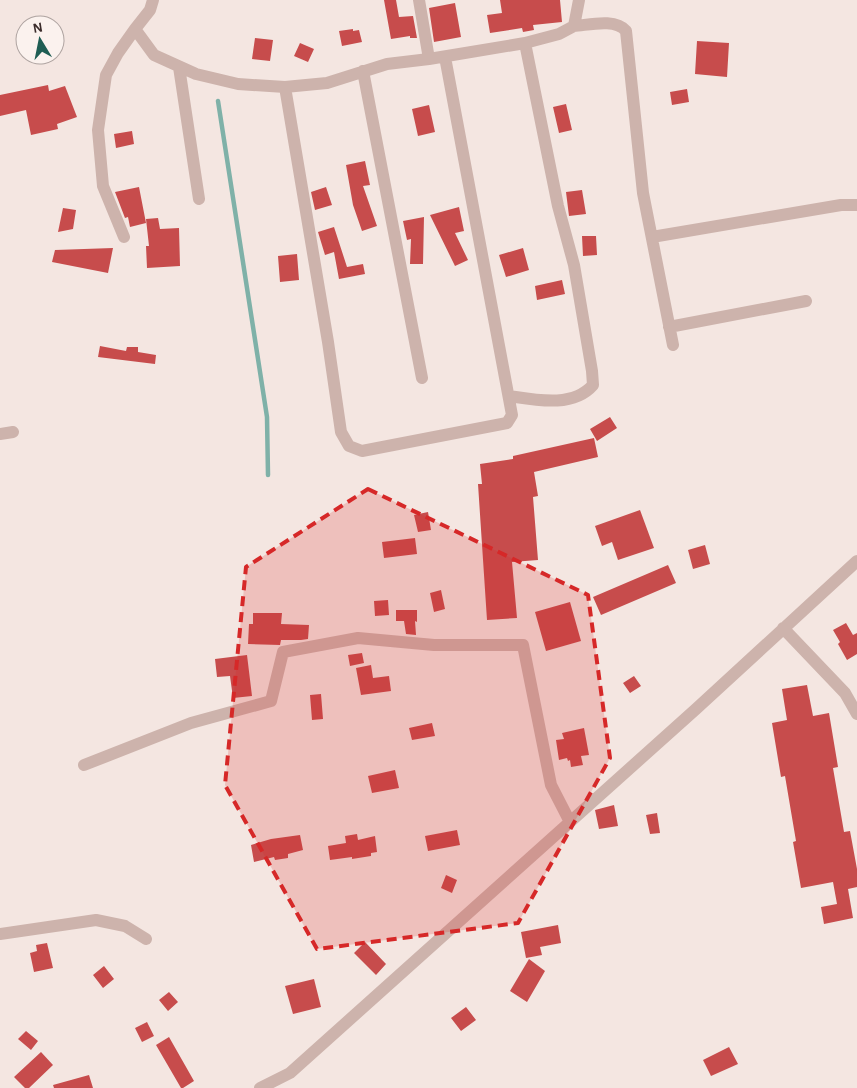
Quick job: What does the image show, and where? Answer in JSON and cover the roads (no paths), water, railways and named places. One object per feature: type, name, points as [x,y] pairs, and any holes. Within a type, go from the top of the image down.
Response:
[{"type":"street","points":[[124,236],[103,186],[98,130],[106,75],[118,53],[150,10],[153,0]]},
{"type":"street","points":[[419,0],[429,59]]},
{"type":"street","points":[[574,26],[579,0]]},
{"type":"street","points":[[136,29],[154,55],[196,74],[238,84],[284,87],[327,83],[387,64],[445,57],[526,43],[560,34],[574,26],[614,23],[622,26],[626,31],[643,193],[672,344]]},
{"type":"street","points":[[509,396],[557,401],[588,391],[593,384],[574,265],[558,206],[526,43]]},
{"type":"street","points":[[284,87],[327,334],[341,432],[349,446],[362,451],[506,423],[512,415],[445,57]]},
{"type":"street","points":[[179,67],[199,199]]},
{"type":"street","points":[[363,71],[422,378]]},
{"type":"street","points":[[652,237],[841,205],[857,205]]},
{"type":"street","points":[[669,327],[806,301]]},
{"type":"street","points":[[0,434],[13,432]]},
{"type":"street","points":[[260,1088],[290,1074],[857,560]]},
{"type":"street","points":[[783,628],[845,693],[857,714]]},
{"type":"street","points":[[84,765],[191,723],[271,701],[283,652],[358,638],[434,646],[523,645],[551,785],[570,822]]},
{"type":"street","points":[[0,934],[96,920],[125,926],[146,939]]},
{"type":"waterway","points":[[218,101],[267,417],[268,475]]}]
